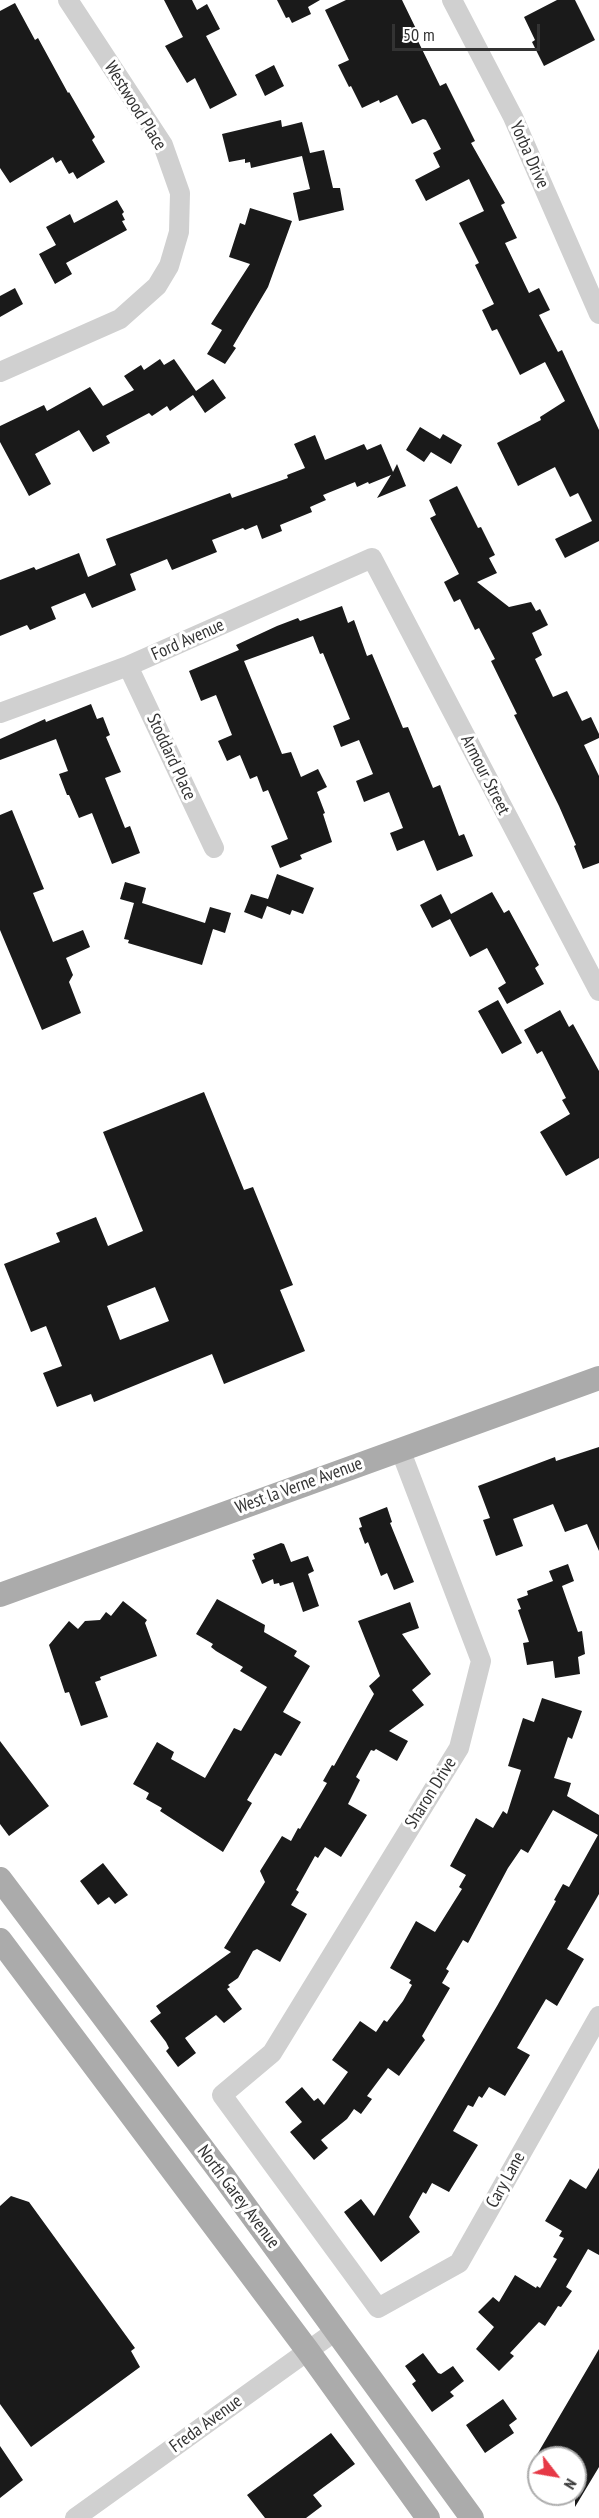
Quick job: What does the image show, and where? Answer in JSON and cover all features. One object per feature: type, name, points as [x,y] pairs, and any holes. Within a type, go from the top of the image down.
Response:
[{"type":"main road","name":"West la Verne Avenue","points":[[0,1595],[599,1378]]},
{"type":"main road","name":"North Garey Avenue","points":[[0,1880],[337,2330],[472,2518]]},
{"type":"main road","name":"North Garey Avenue","points":[[0,1940],[308,2351],[428,2518]]},
{"type":"main road","points":[[112,2089],[168,2103]]},
{"type":"main road","points":[[387,2462],[431,2488],[452,2514],[462,2518]]},
{"type":"street","name":"Westwood Place","points":[[0,372],[120,319],[158,286],[169,266],[179,232],[180,193],[163,145],[68,0]]},
{"type":"street","name":"Yorba Drive","points":[[452,0],[513,117],[599,314]]},
{"type":"street","name":"Ford Avenue","points":[[0,713],[128,666],[372,558]]},
{"type":"street","name":"Armour Street","points":[[372,558],[599,990]]},
{"type":"street","name":"Stoddard Place","points":[[128,666],[214,848]]},
{"type":"street","name":"Sharon Drive","points":[[378,2308],[222,2095],[272,2053],[459,1748],[481,1661],[400,1449]]},
{"type":"street","name":"Cary Lane","points":[[378,2308],[459,2263],[599,2016]]},
{"type":"street","name":"Freda Avenue","points":[[75,2518],[337,2330]]},
{"type":"building","points":[[164,0],[192,0],[197,10],[207,4],[220,29],[206,36],[237,95],[210,109],[195,78],[187,83],[165,46],[183,37]]},
{"type":"building","points":[[277,0],[320,0],[308,7],[311,14],[292,23],[289,17],[286,18]]},
{"type":"building","points":[[346,0],[402,0],[420,37],[417,39],[440,86],[446,83],[475,141],[471,143],[505,203],[501,205],[517,238],[505,243],[529,293],[539,288],[550,310],[539,315],[558,352],[562,350],[599,430],[599,541],[565,558],[555,539],[592,521],[578,493],[570,497],[555,467],[518,486],[497,443],[541,420],[540,417],[565,401],[545,362],[520,375],[497,329],[492,331],[482,310],[494,304],[475,265],[479,263],[459,223],[484,211],[469,179],[426,201],[415,180],[440,167],[433,153],[441,149],[426,120],[412,124],[397,95],[362,108],[351,86],[349,87],[338,65],[349,60],[325,10]]},
{"type":"building","points":[[557,0],[575,0],[595,40],[544,66],[532,42],[535,40],[524,17]]},
{"type":"building","points":[[15,3],[35,40],[38,38],[95,137],[92,140],[105,162],[77,179],[73,172],[69,174],[61,160],[56,163],[53,157],[10,183],[0,168],[0,11]]},
{"type":"building","points":[[274,65],[284,86],[265,96],[255,75]]},
{"type":"building","points":[[281,120],[282,127],[302,122],[310,153],[324,150],[333,188],[340,188],[344,210],[299,221],[293,193],[310,189],[302,156],[251,168],[250,162],[245,163],[245,159],[229,162],[222,134]]},
{"type":"building","points":[[117,200],[124,212],[122,214],[125,220],[122,221],[127,230],[66,263],[72,274],[55,284],[39,254],[56,245],[46,227],[70,214],[74,223]]},
{"type":"building","points":[[250,208],[292,221],[268,287],[233,346],[236,348],[225,364],[207,354],[222,330],[211,324],[250,264],[229,257],[240,223],[245,225]]},
{"type":"building","points":[[15,288],[23,304],[0,317],[0,296]]},
{"type":"building","points":[[160,359],[164,365],[174,359],[196,391],[213,379],[226,398],[205,413],[193,395],[170,411],[167,406],[152,416],[149,413],[106,436],[110,443],[93,452],[79,430],[35,454],[51,484],[29,496],[0,442],[0,426],[44,405],[47,411],[90,387],[103,406],[134,390],[124,376],[141,365],[144,370]]},
{"type":"building","points":[[420,427],[440,439],[443,434],[462,445],[451,464],[431,452],[424,462],[406,450]]},
{"type":"building","points":[[315,435],[325,460],[364,444],[367,450],[381,444],[393,472],[397,464],[406,486],[377,498],[391,475],[357,487],[355,482],[323,495],[326,500],[310,507],[312,512],[280,525],[282,531],[262,539],[257,525],[245,530],[243,528],[212,540],[217,552],[172,570],[167,559],[130,574],[136,590],[92,608],[85,593],[51,607],[56,619],[30,630],[27,625],[0,636],[0,580],[34,567],[36,570],[79,553],[88,577],[116,565],[106,539],[230,493],[232,498],[288,478],[287,475],[305,468],[294,444]]},
{"type":"building","points":[[457,486],[478,528],[481,527],[495,555],[489,558],[497,573],[477,582],[509,607],[531,602],[536,611],[540,609],[548,625],[532,633],[542,655],[535,659],[553,697],[567,691],[582,721],[591,717],[599,734],[599,738],[584,745],[599,776],[599,863],[583,869],[574,846],[576,845],[559,806],[514,715],[517,714],[491,661],[495,659],[479,628],[475,630],[460,599],[454,602],[444,582],[459,574],[430,518],[436,515],[429,500]]},
{"type":"building","points":[[342,606],[348,623],[354,620],[367,656],[372,654],[403,728],[408,727],[433,788],[440,785],[459,836],[464,834],[473,856],[437,871],[424,840],[397,851],[390,833],[403,828],[389,792],[364,802],[356,781],[373,774],[359,740],[341,747],[333,726],[350,719],[323,653],[320,654],[313,636],[244,661],[282,754],[291,752],[301,777],[318,769],[327,787],[317,792],[332,842],[300,855],[302,859],[280,868],[271,846],[288,839],[268,790],[263,792],[257,776],[250,779],[240,755],[227,761],[218,741],[232,735],[216,695],[201,701],[189,671],[239,650],[236,645],[277,626],[298,618],[300,621]]},
{"type":"building","points":[[91,704],[97,719],[103,717],[110,735],[106,737],[121,772],[105,778],[125,828],[130,826],[140,853],[112,864],[92,813],[79,818],[67,795],[59,774],[68,771],[56,739],[0,760],[0,739],[45,719],[46,722]]},
{"type":"building","points":[[12,810],[44,889],[33,893],[53,942],[83,930],[90,947],[66,958],[73,975],[69,982],[81,1013],[42,1030],[0,930],[0,815]]},
{"type":"building","points":[[277,874],[314,888],[303,914],[292,910],[290,915],[267,906],[262,919],[244,912],[251,894],[268,899]]},
{"type":"building","points":[[125,882],[146,888],[142,903],[205,923],[210,907],[231,913],[225,933],[213,929],[202,965],[128,943],[129,940],[124,939],[134,903],[120,899]]},
{"type":"building","points":[[492,892],[504,913],[509,910],[539,965],[535,968],[544,984],[507,1004],[498,988],[506,983],[487,948],[470,957],[450,919],[432,928],[420,905],[441,894],[451,914]]},
{"type":"building","points":[[498,1000],[522,1043],[502,1054],[478,1011]]},
{"type":"building","points":[[560,1010],[569,1027],[573,1024],[599,1071],[599,1158],[566,1176],[540,1132],[570,1114],[562,1100],[566,1098],[542,1051],[537,1054],[524,1030]]},
{"type":"building","points":[[204,1092],[244,1190],[253,1187],[293,1285],[280,1290],[305,1351],[224,1384],[212,1354],[94,1402],[91,1394],[57,1407],[43,1373],[62,1366],[46,1326],[31,1332],[4,1264],[60,1242],[56,1233],[96,1217],[108,1246],[143,1231],[103,1132]],"holes":[[[155,1287],[169,1321],[120,1340],[107,1306]]]},
{"type":"building","points":[[599,1447],[599,1551],[587,1524],[565,1532],[553,1504],[513,1519],[523,1546],[496,1556],[483,1520],[490,1518],[478,1486],[555,1457],[556,1461]]},
{"type":"building","points":[[387,1507],[392,1522],[390,1523],[414,1582],[394,1590],[387,1573],[381,1576],[368,1542],[365,1544],[359,1528],[362,1527],[359,1518]]},
{"type":"building","points":[[281,1543],[284,1544],[291,1562],[308,1556],[314,1571],[308,1574],[319,1606],[303,1612],[293,1582],[280,1586],[279,1583],[274,1584],[273,1579],[262,1584],[252,1560],[255,1559],[253,1554]]},
{"type":"building","points":[[568,1564],[574,1581],[562,1586],[578,1632],[582,1631],[585,1654],[578,1657],[580,1674],[555,1678],[553,1661],[527,1665],[523,1643],[529,1642],[518,1610],[521,1609],[517,1599],[528,1595],[527,1591],[553,1581],[549,1571]]},
{"type":"building","points":[[217,1599],[265,1625],[264,1632],[297,1651],[294,1656],[310,1666],[283,1712],[301,1722],[281,1756],[275,1753],[247,1800],[252,1803],[223,1852],[160,1811],[162,1808],[146,1799],[149,1793],[133,1784],[157,1742],[174,1752],[171,1759],[205,1778],[234,1728],[241,1731],[267,1687],[240,1671],[243,1667],[216,1651],[211,1647],[213,1644],[196,1634]]},
{"type":"building","points":[[123,1601],[147,1620],[145,1623],[157,1656],[100,1677],[101,1680],[95,1682],[108,1717],[81,1726],[69,1692],[65,1693],[49,1645],[69,1621],[78,1629],[85,1621],[100,1620],[106,1612],[111,1616]]},
{"type":"building","points":[[410,1602],[419,1628],[402,1634],[431,1674],[412,1690],[424,1705],[389,1731],[408,1741],[397,1761],[376,1749],[371,1750],[356,1777],[360,1780],[348,1804],[367,1815],[341,1857],[325,1847],[318,1858],[315,1856],[296,1890],[299,1892],[291,1905],[307,1914],[280,1962],[257,1949],[253,1951],[238,1978],[228,1985],[230,1987],[227,1989],[242,2009],[224,2023],[216,2015],[185,2038],[196,2053],[178,2067],[166,2051],[169,2048],[166,2042],[150,2021],[161,2013],[156,2006],[231,1952],[224,1948],[265,1882],[260,1871],[282,1836],[291,1841],[298,1828],[300,1829],[327,1783],[323,1781],[332,1765],[334,1766],[374,1694],[369,1686],[380,1676],[358,1621]]},
{"type":"building","points":[[542,1698],[582,1711],[572,1739],[568,1737],[554,1778],[571,1783],[567,1796],[599,1815],[599,1894],[567,1949],[584,1959],[557,2006],[546,1999],[517,2048],[530,2055],[505,2096],[489,2087],[482,2098],[479,2096],[473,2107],[468,2105],[453,2131],[478,2145],[449,2192],[432,2183],[426,2194],[423,2192],[409,2217],[420,2232],[381,2262],[344,2212],[361,2199],[374,2216],[497,2006],[556,1901],[554,1900],[563,1884],[569,1887],[598,1835],[553,1810],[528,1853],[521,1849],[508,1868],[468,1943],[463,1940],[446,1969],[449,1971],[442,1983],[450,1988],[422,2036],[425,2040],[399,2076],[388,2068],[367,2096],[372,2099],[361,2114],[354,2109],[347,2119],[321,2140],[328,2148],[314,2160],[290,2132],[302,2122],[285,2102],[302,2087],[314,2101],[318,2098],[324,2105],[348,2072],[332,2060],[360,2021],[376,2032],[384,2020],[387,2022],[403,2001],[412,1985],[409,1983],[411,1980],[390,1968],[416,1921],[435,1932],[462,1889],[459,1887],[466,1875],[450,1866],[476,1818],[493,1828],[503,1811],[507,1814],[521,1770],[508,1766],[523,1718],[534,1722]]},
{"type":"building","points":[[0,1741],[49,1806],[9,1836],[0,1824]]},
{"type":"building","points":[[103,1863],[128,1895],[115,1904],[109,1897],[98,1905],[80,1881]]},
{"type":"building","points":[[599,2168],[599,2255],[588,2249],[566,2287],[572,2291],[561,2307],[558,2306],[545,2326],[539,2322],[510,2353],[514,2356],[499,2371],[476,2349],[494,2327],[478,2312],[493,2297],[499,2302],[515,2275],[536,2288],[537,2286],[540,2288],[557,2259],[553,2257],[564,2238],[559,2236],[562,2231],[545,2221],[570,2179],[586,2189]]},
{"type":"building","points":[[11,2196],[29,2202],[135,2348],[131,2351],[140,2367],[31,2447],[0,2404],[0,2206]]},
{"type":"building","points":[[599,2349],[599,2467],[587,2487],[587,2446],[542,2446]]},
{"type":"building","points":[[423,2353],[438,2373],[441,2374],[453,2366],[464,2381],[450,2392],[454,2396],[432,2412],[412,2384],[416,2381],[405,2366]]},
{"type":"building","points":[[503,2399],[517,2419],[509,2425],[514,2433],[485,2453],[466,2425]]},
{"type":"building","points":[[331,2433],[355,2464],[313,2495],[322,2506],[306,2518],[265,2518],[247,2495]]},
{"type":"building","points":[[0,2446],[23,2480],[0,2498]]}]
